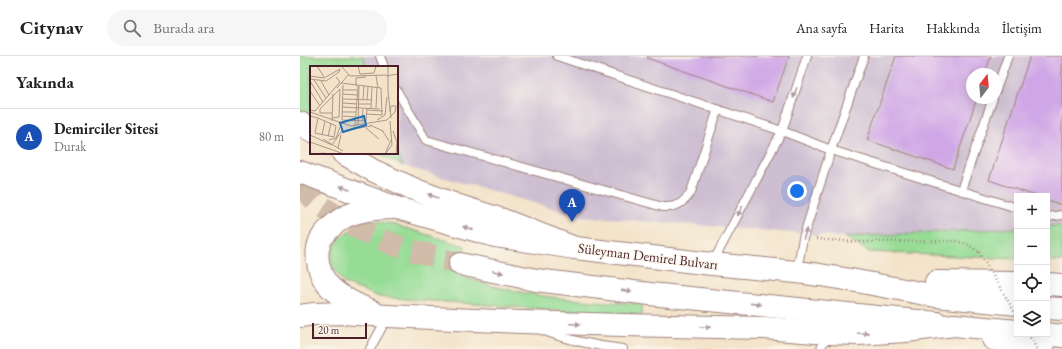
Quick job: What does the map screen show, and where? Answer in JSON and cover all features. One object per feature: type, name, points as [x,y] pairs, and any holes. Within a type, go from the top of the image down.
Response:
[{"type":"main road","points":[[300,123],[310,130]]},
{"type":"main road","name":"Süleyman Demirel Bulvarı","points":[[345,154],[374,171],[416,190],[502,220],[575,248],[797,272],[850,280]]},
{"type":"main road","points":[[300,172],[397,208],[495,236],[575,248]]},
{"type":"main road","points":[[388,316],[365,308],[329,287],[323,278],[318,264],[317,255],[320,240],[333,225],[348,215],[371,209],[397,208]]},
{"type":"main road","points":[[460,264],[536,280],[650,294],[1014,331]]},
{"type":"main road","points":[[850,280],[1014,284]]},
{"type":"main road","points":[[850,280],[936,296],[1014,304]]},
{"type":"main road","points":[[1050,284],[1062,285]]},
{"type":"main road","points":[[1050,308],[1062,309]]},
{"type":"main road","points":[[300,316],[342,312],[388,316],[623,326],[764,328],[825,341],[858,334],[906,331],[954,324],[995,340],[1044,349]]},
{"type":"main road","points":[[1050,335],[1062,336]]},
{"type":"lane","points":[[380,56],[384,66]]},
{"type":"lane","points":[[557,56],[782,131],[831,150],[1014,207]]},
{"type":"lane","points":[[712,264],[782,131],[807,56]]},
{"type":"lane","points":[[797,272],[803,238],[831,150],[864,56]]},
{"type":"lane","points":[[1002,73],[1008,56]]},
{"type":"lane","points":[[398,93],[426,140],[669,208],[682,203],[691,192],[718,110]]},
{"type":"lane","points":[[961,190],[991,104]]},
{"type":"lane","points":[[1050,217],[1062,215]]},
{"type":"lane","points":[[370,349],[388,316]]},
{"type":"lane","points":[[522,322],[558,336],[599,346],[623,349]]},
{"type":"path","points":[[803,238],[858,242],[956,241],[967,244],[978,252],[1014,311]]},
{"type":"path","points":[[1030,337],[1037,349]]},
{"type":"shaded area","points":[[364,56],[1062,56],[1062,226],[1050,226],[1050,193],[1014,193],[1014,228],[845,237],[580,216],[403,166],[398,154],[398,66],[366,66]]},
{"type":"green space","points":[[300,56],[364,56],[366,66],[310,66],[310,116],[300,110]]},
{"type":"green space","points":[[379,154],[398,154],[403,166]]},
{"type":"green space","points":[[374,221],[388,223],[465,246],[458,275],[493,286],[548,297],[642,304],[642,315],[580,312],[379,297],[344,283],[334,269],[331,259],[333,250],[340,238],[359,225]]},
{"type":"green space","points":[[1050,226],[1062,226],[1062,261],[1050,261]]},
{"type":"green space","points":[[1014,228],[1014,259],[869,252],[845,237]]},
{"type":"building","points":[[648,56],[789,56],[773,102],[647,58]]},
{"type":"building","points":[[896,56],[991,56],[987,68],[966,68],[966,104],[975,104],[953,169],[867,140]]},
{"type":"building","points":[[1030,56],[1062,56],[1062,205],[1050,201],[1050,193],[1027,193],[989,180]]},
{"type":"tunnel","points":[[300,185],[318,204],[361,230],[394,245],[460,264]]},
{"type":"place","name":"Demirciler Sitesi","points":[[572,222]]}]
